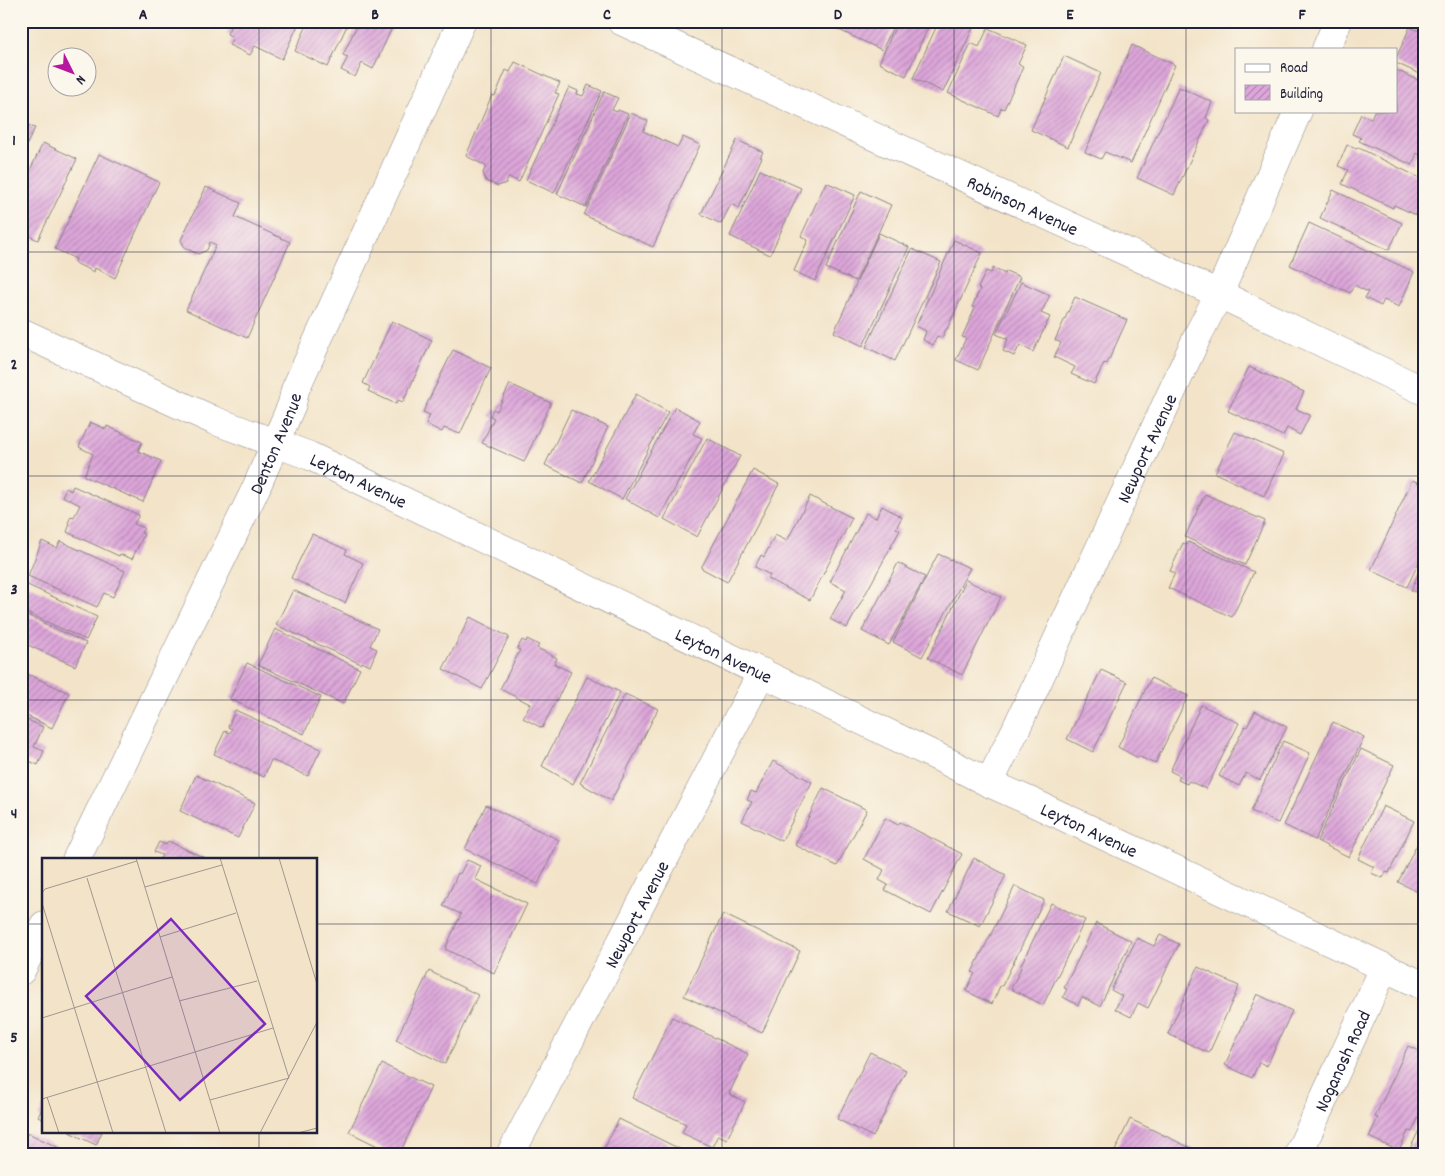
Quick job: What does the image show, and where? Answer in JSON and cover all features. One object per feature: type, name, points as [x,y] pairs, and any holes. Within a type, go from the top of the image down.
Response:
[{"type":"street","name":"Denton Avenue","points":[[77,858],[252,497],[292,404],[295,390],[462,21]]},
{"type":"street","name":"Robinson Avenue","points":[[621,21],[1219,294],[1424,391]]},
{"type":"street","points":[[1326,48],[1338,21]]},
{"type":"street","name":"Newport Avenue","points":[[989,783],[1016,730],[1219,294],[1298,112]]},
{"type":"street","name":"Leyton Avenue","points":[[21,332],[213,420],[310,456],[762,672],[989,783],[1034,802],[1424,986]]},
{"type":"street","name":"Newport Avenue","points":[[510,1155],[762,672]]},
{"type":"street","points":[[21,971],[42,929]]},
{"type":"street","name":"Noganosh Road","points":[[1298,1155],[1384,968]]},
{"type":"building","points":[[209,21],[224,21],[221,27]]},
{"type":"building","points":[[233,21],[300,21],[282,59],[255,46],[250,55],[229,45],[233,37],[227,34]]},
{"type":"building","points":[[309,21],[349,21],[328,67],[295,51]]},
{"type":"building","points":[[359,21],[395,21],[373,69],[362,63],[355,77],[341,70],[348,57],[343,55]]},
{"type":"building","points":[[828,21],[896,21],[882,50],[826,24]]},
{"type":"building","points":[[898,21],[931,21],[906,76],[879,63]]},
{"type":"building","points":[[939,21],[974,21],[971,27],[973,28],[943,92],[913,78]]},
{"type":"building","points":[[1404,21],[1424,21],[1424,30],[1413,25]]},
{"type":"building","points":[[1410,27],[1424,33],[1424,76],[1398,64],[1398,54]]},
{"type":"building","points":[[988,28],[1027,45],[1018,64],[1023,67],[1004,109],[1001,108],[998,116],[948,93],[971,43],[979,47]]},
{"type":"building","points":[[1132,45],[1175,65],[1131,163],[1105,152],[1101,159],[1085,152]]},
{"type":"building","points":[[1064,56],[1101,73],[1068,147],[1031,130]]},
{"type":"building","points":[[515,62],[560,83],[555,93],[559,94],[519,182],[509,177],[506,183],[498,186],[486,181],[483,173],[486,166],[466,156],[492,95],[495,96],[506,70],[510,72]]},
{"type":"building","points":[[1398,71],[1424,83],[1424,157],[1417,153],[1412,165],[1359,141],[1361,138],[1352,134],[1361,114],[1371,119],[1374,112],[1398,112]]},
{"type":"building","points":[[588,85],[602,91],[554,193],[526,180],[569,87],[578,91],[577,94],[583,96]]},
{"type":"building","points":[[1179,87],[1212,102],[1206,118],[1209,120],[1174,195],[1137,178]]},
{"type":"building","points":[[604,92],[618,98],[612,110],[628,114],[586,207],[557,194]]},
{"type":"building","points":[[631,113],[648,121],[643,131],[660,139],[678,147],[683,137],[700,145],[653,247],[584,215]]},
{"type":"building","points":[[21,122],[35,128],[21,156]]},
{"type":"building","points":[[737,140],[763,152],[739,208],[731,204],[721,224],[701,214]]},
{"type":"building","points":[[43,143],[77,159],[38,240],[21,232],[21,189]]},
{"type":"building","points":[[1347,145],[1357,149],[1357,147],[1424,180],[1424,204],[1418,216],[1394,205],[1393,208],[1342,184],[1348,170],[1338,166]]},
{"type":"building","points":[[99,154],[159,182],[115,278],[95,268],[94,272],[75,263],[76,259],[55,249]]},
{"type":"building","points":[[760,170],[801,188],[770,255],[730,236]]},
{"type":"building","points":[[826,182],[855,195],[815,281],[794,271],[808,240],[801,236]]},
{"type":"building","points":[[206,187],[241,203],[235,217],[290,242],[247,338],[186,310],[216,245],[210,242],[207,250],[198,254],[185,248],[181,240]]},
{"type":"building","points":[[1333,190],[1402,223],[1389,250],[1320,218]]},
{"type":"building","points":[[861,191],[891,205],[856,281],[826,268]]},
{"type":"building","points":[[1309,223],[1414,272],[1399,307],[1384,300],[1381,306],[1365,298],[1368,292],[1354,285],[1350,293],[1290,265]]},
{"type":"building","points":[[879,233],[909,247],[863,346],[834,332]]},
{"type":"building","points":[[954,240],[982,253],[947,329],[942,338],[937,336],[933,345],[923,340],[926,331],[916,326]]},
{"type":"building","points":[[912,249],[941,262],[895,361],[866,347]]},
{"type":"building","points":[[993,268],[1005,274],[1006,271],[1020,277],[978,370],[956,360],[966,338],[962,337],[975,308],[972,307],[980,289],[978,288],[986,271],[991,273]]},
{"type":"building","points":[[1021,282],[1050,295],[1041,313],[1050,317],[1033,352],[1020,345],[1014,356],[1003,351],[1008,339],[996,334]]},
{"type":"building","points":[[1075,297],[1127,320],[1107,364],[1104,363],[1094,384],[1071,374],[1075,367],[1054,357],[1061,343],[1055,340]]},
{"type":"building","points":[[392,321],[432,340],[403,402],[398,400],[396,404],[368,391],[370,387],[363,383]]},
{"type":"building","points":[[453,350],[491,368],[460,434],[444,428],[442,432],[426,424],[430,415],[423,412]]},
{"type":"building","points":[[1249,367],[1304,392],[1296,409],[1310,415],[1300,435],[1287,428],[1283,436],[1228,411]]},
{"type":"building","points":[[510,384],[551,403],[524,462],[482,443],[494,418],[490,416],[493,409],[497,411]]},
{"type":"building","points":[[636,394],[668,412],[622,499],[589,481]]},
{"type":"building","points":[[675,407],[700,421],[693,434],[702,438],[659,518],[625,499]]},
{"type":"building","points":[[571,410],[608,427],[582,483],[545,465]]},
{"type":"building","points":[[90,422],[106,429],[107,426],[142,442],[138,451],[161,461],[143,502],[84,476],[93,454],[79,447]]},
{"type":"building","points":[[1235,432],[1284,454],[1264,496],[1215,473]]},
{"type":"building","points":[[707,438],[740,456],[697,537],[664,519]]},
{"type":"building","points":[[753,470],[779,484],[727,582],[701,568]]},
{"type":"building","points":[[1412,480],[1424,485],[1424,551],[1407,587],[1371,570]]},
{"type":"building","points":[[73,486],[139,515],[134,524],[144,528],[141,533],[144,534],[132,559],[120,554],[119,556],[67,532],[71,516],[74,517],[80,505],[62,496],[66,488],[71,491]]},
{"type":"building","points":[[1205,494],[1265,521],[1245,565],[1185,537]]},
{"type":"building","points":[[810,496],[852,518],[810,600],[768,579],[770,575],[755,567],[761,555],[764,557],[775,535],[787,541]]},
{"type":"building","points":[[882,506],[902,517],[896,528],[900,530],[847,628],[830,619],[846,590],[830,582],[866,513],[876,518]]},
{"type":"building","points":[[312,534],[347,550],[345,554],[363,563],[345,603],[291,578]]},
{"type":"building","points":[[42,541],[57,548],[60,541],[125,571],[113,597],[104,593],[97,607],[28,576]]},
{"type":"building","points":[[1188,542],[1254,572],[1232,617],[1168,588],[1175,573],[1170,571],[1183,543],[1187,545]]},
{"type":"building","points":[[938,554],[970,568],[922,657],[893,642]]},
{"type":"building","points":[[1424,561],[1424,596],[1411,590]]},
{"type":"building","points":[[898,563],[925,577],[889,645],[862,631]]},
{"type":"building","points":[[966,580],[1001,597],[962,675],[928,658]]},
{"type":"building","points":[[21,582],[97,617],[86,640],[21,610]]},
{"type":"building","points":[[293,590],[378,629],[370,646],[377,649],[370,666],[362,662],[361,664],[276,625]]},
{"type":"building","points":[[21,614],[26,617],[27,615],[86,643],[75,666],[21,642]]},
{"type":"building","points":[[470,617],[509,637],[482,689],[443,669]]},
{"type":"building","points":[[275,629],[360,669],[343,704],[258,665]]},
{"type":"building","points":[[527,639],[539,645],[537,648],[557,658],[554,664],[571,672],[542,728],[523,718],[530,704],[500,689],[520,650],[517,649],[522,640],[526,642]]},
{"type":"building","points":[[247,663],[321,697],[304,734],[230,699]]},
{"type":"building","points":[[1101,670],[1127,682],[1093,752],[1067,739]]},
{"type":"building","points":[[21,671],[69,693],[52,728],[21,713]]},
{"type":"building","points":[[587,677],[620,692],[573,784],[542,766]]},
{"type":"building","points":[[1151,678],[1188,696],[1155,764],[1138,756],[1138,758],[1118,747]]},
{"type":"building","points":[[625,694],[658,709],[611,801],[580,783]]},
{"type":"building","points":[[1201,705],[1239,723],[1206,789],[1189,781],[1187,784],[1178,780],[1180,776],[1170,771]]},
{"type":"building","points":[[235,710],[321,749],[308,776],[271,760],[264,777],[214,754],[225,731],[230,733],[232,729],[228,727]]},
{"type":"building","points":[[1255,711],[1287,727],[1260,780],[1246,773],[1239,786],[1219,776]]},
{"type":"building","points":[[21,717],[43,727],[34,747],[44,751],[38,765],[27,760],[26,762],[21,760]]},
{"type":"building","points":[[1333,722],[1364,737],[1315,840],[1284,825]]},
{"type":"building","points":[[1283,741],[1310,753],[1278,823],[1251,811]]},
{"type":"building","points":[[1361,749],[1394,765],[1349,857],[1317,841]]},
{"type":"building","points":[[773,761],[812,782],[782,841],[742,821],[752,802],[747,800],[751,791],[756,793]]},
{"type":"building","points":[[196,775],[255,803],[238,838],[180,811]]},
{"type":"building","points":[[823,788],[867,810],[837,866],[795,845]]},
{"type":"building","points":[[486,805],[559,840],[538,884],[465,849]]},
{"type":"building","points":[[1383,806],[1414,821],[1389,873],[1386,872],[1383,878],[1371,873],[1374,867],[1358,859]]},
{"type":"building","points":[[885,818],[898,825],[900,822],[962,854],[931,914],[885,890],[888,885],[879,880],[884,870],[864,859]]},
{"type":"building","points":[[1424,831],[1424,895],[1398,882]]},
{"type":"building","points":[[168,841],[205,858],[160,858],[162,855],[154,852],[159,842],[166,845]]},
{"type":"building","points":[[974,858],[1006,875],[980,926],[948,911]]},
{"type":"building","points":[[467,860],[481,866],[475,879],[527,904],[494,973],[445,949],[461,914],[443,906],[458,873],[460,874]]},
{"type":"building","points":[[1015,886],[1044,900],[992,1004],[966,991],[975,973],[972,972]]},
{"type":"building","points":[[1051,903],[1085,920],[1043,1005],[1011,989]]},
{"type":"building","points":[[723,914],[800,951],[762,1033],[684,996]]},
{"type":"building","points":[[1096,923],[1131,941],[1100,1006],[1082,997],[1078,1005],[1063,997],[1067,989],[1064,988]]},
{"type":"building","points":[[1160,935],[1179,944],[1148,1008],[1138,1003],[1131,1017],[1115,1009],[1122,996],[1111,990],[1137,938],[1154,946]]},
{"type":"building","points":[[1198,967],[1239,986],[1209,1053],[1168,1034]]},
{"type":"building","points":[[429,971],[478,995],[445,1064],[396,1040]]},
{"type":"building","points":[[1257,994],[1292,1011],[1267,1066],[1259,1062],[1252,1078],[1225,1065]]},
{"type":"building","points":[[672,1017],[748,1054],[729,1094],[745,1102],[727,1139],[718,1135],[712,1147],[682,1133],[686,1124],[632,1098]]},
{"type":"building","points":[[1408,1046],[1424,1053],[1424,1106],[1412,1132],[1408,1131],[1399,1151],[1369,1137],[1378,1118],[1375,1117]]},
{"type":"building","points":[[870,1052],[906,1070],[873,1137],[837,1119]]},
{"type":"building","points":[[382,1064],[431,1087],[399,1155],[349,1132]]},
{"type":"building","points":[[42,1108],[42,1119],[38,1117]]},
{"type":"building","points":[[619,1119],[692,1155],[601,1155]]},
{"type":"building","points":[[1130,1119],[1197,1151],[1195,1155],[1123,1155],[1115,1151]]},
{"type":"building","points":[[1424,1120],[1424,1155],[1407,1155]]},
{"type":"building","points":[[28,1133],[74,1155],[21,1155],[21,1135],[26,1137]]},
{"type":"building","points":[[73,1134],[101,1134],[96,1145]]}]
